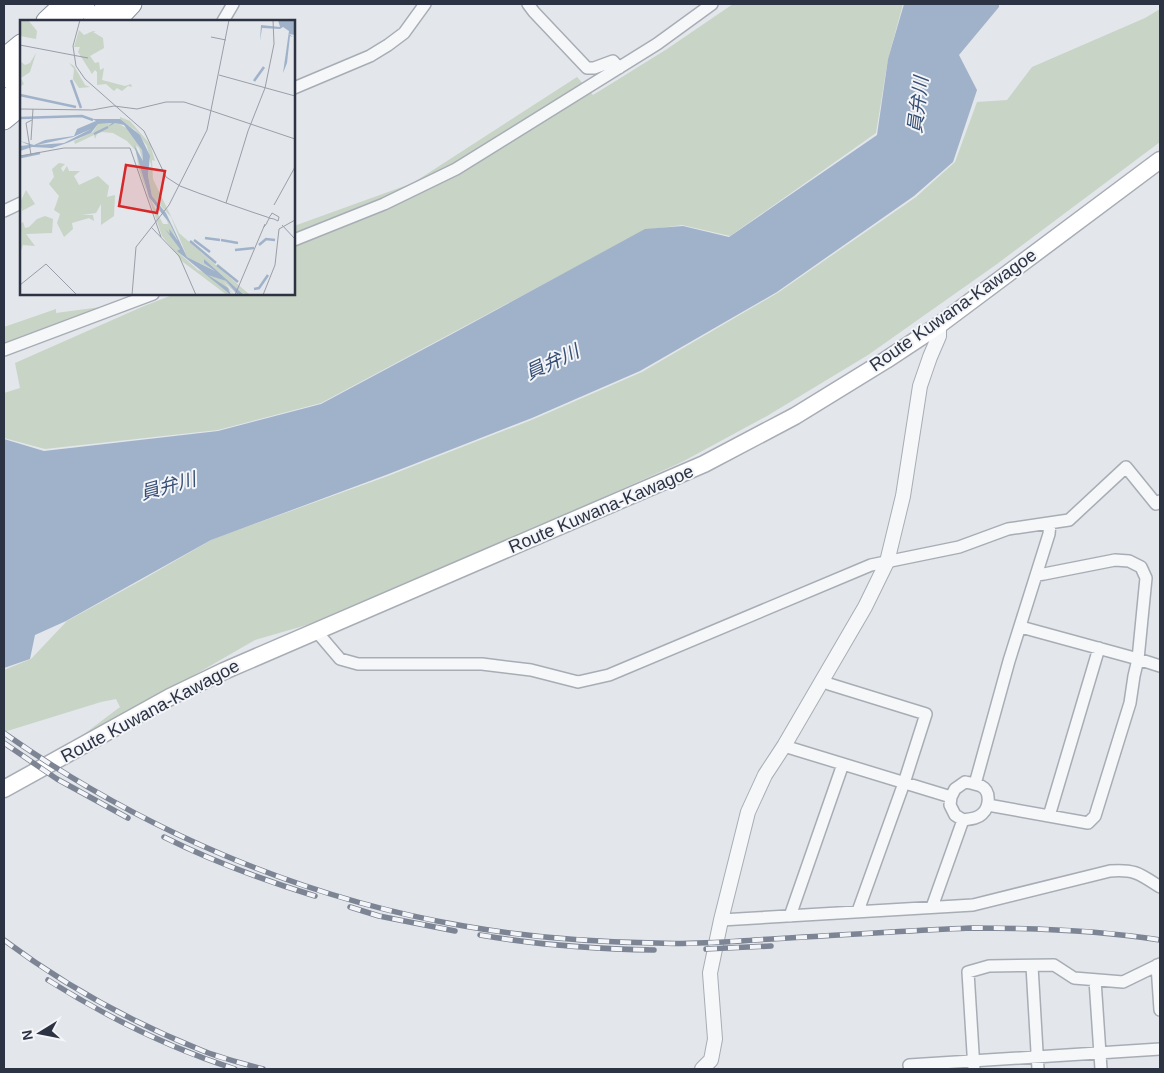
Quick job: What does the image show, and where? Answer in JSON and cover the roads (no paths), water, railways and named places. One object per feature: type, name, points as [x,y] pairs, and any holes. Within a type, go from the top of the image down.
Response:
[{"type":"highway","points":[[47,20],[64,4]]},
{"type":"highway","points":[[68,20],[85,4]]},
{"type":"highway","points":[[94,20],[110,4]]},
{"type":"highway","points":[[117,20],[132,4]]},
{"type":"highway","points":[[4,58],[20,45]]},
{"type":"highway","points":[[4,78],[20,65]]},
{"type":"highway","points":[[4,102],[20,88]]},
{"type":"highway","points":[[4,120],[20,107]]},
{"type":"main road","name":"Route Kuwana-Kawagoe","points":[[4,789],[170,696],[704,464],[795,416],[939,325],[1160,160]]},
{"type":"street","points":[[224,20],[232,4]]},
{"type":"street","points":[[295,88],[370,56],[388,45],[404,33],[425,4]]},
{"type":"street","points":[[528,4],[587,68],[594,68],[613,61],[619,68]]},
{"type":"street","points":[[295,240],[384,204],[456,169],[657,44],[712,4]]},
{"type":"street","points":[[4,211],[20,203]]},
{"type":"street","points":[[4,350],[150,295]]},
{"type":"street","points":[[702,1069],[710,1060],[715,1040],[710,974],[721,920],[748,812],[765,775],[865,607],[887,562],[903,496],[920,386],[938,336],[939,325]]},
{"type":"street","points":[[317,632],[340,659],[358,664],[482,664],[531,670],[578,682],[609,675],[871,565],[959,548],[1008,530],[1069,520],[1126,467],[1156,504],[1160,501]]},
{"type":"street","points":[[975,784],[1049,534],[1050,523]]},
{"type":"street","points":[[988,804],[1088,823],[1095,816],[1130,703],[1138,659],[1146,578],[1141,567],[1129,561],[1115,560],[1037,575]]},
{"type":"street","points":[[1021,627],[1160,666]]},
{"type":"street","points":[[1049,816],[1099,648]]},
{"type":"street","points":[[823,680],[829,684],[926,714],[904,783],[858,911]]},
{"type":"street","points":[[784,746],[951,797]]},
{"type":"street","points":[[790,916],[843,764]]},
{"type":"street","points":[[965,782],[975,784],[982,786],[987,792],[988,804],[983,814],[976,818],[963,820],[955,815],[950,805],[951,797],[955,789],[965,782]]},
{"type":"street","points":[[932,907],[963,820]]},
{"type":"street","points":[[721,920],[973,905],[1110,871],[1124,870],[1138,873],[1160,887]]},
{"type":"street","points":[[974,1066],[968,972],[989,966],[1054,966],[1074,978],[1123,982],[1159,965],[1160,1010]]},
{"type":"street","points":[[1032,966],[1038,1069]]},
{"type":"street","points":[[1095,980],[1101,1069]]},
{"type":"street","points":[[910,1069],[909,1065],[974,1066],[1038,1057],[1160,1049]]},
{"type":"water","name":"員弁川","points":[[904,4],[999,4],[999,7],[959,55],[977,90],[953,162],[914,196],[777,292],[640,371],[532,418],[211,540],[66,621],[35,635],[30,659],[4,668],[4,439],[44,451],[218,431],[321,404],[645,229],[683,226],[729,237],[877,135],[888,59]]},
{"type":"railway","points":[[4,733],[56,768],[110,800],[166,829],[224,855],[282,878],[342,898],[403,914],[464,926],[559,938],[670,943],[970,928],[1065,930],[1160,940]]},
{"type":"railway","points":[[4,743],[57,779],[128,818]]},
{"type":"railway","points":[[164,837],[238,870],[315,896]]},
{"type":"railway","points":[[350,907],[379,916],[455,931]]},
{"type":"railway","points":[[480,935],[567,946],[654,950]]},
{"type":"railway","points":[[4,940],[50,972],[124,1015],[208,1053],[263,1069]]},
{"type":"railway","points":[[706,949],[771,946]]},
{"type":"railway","points":[[48,980],[93,1007],[162,1041],[235,1069]]}]
